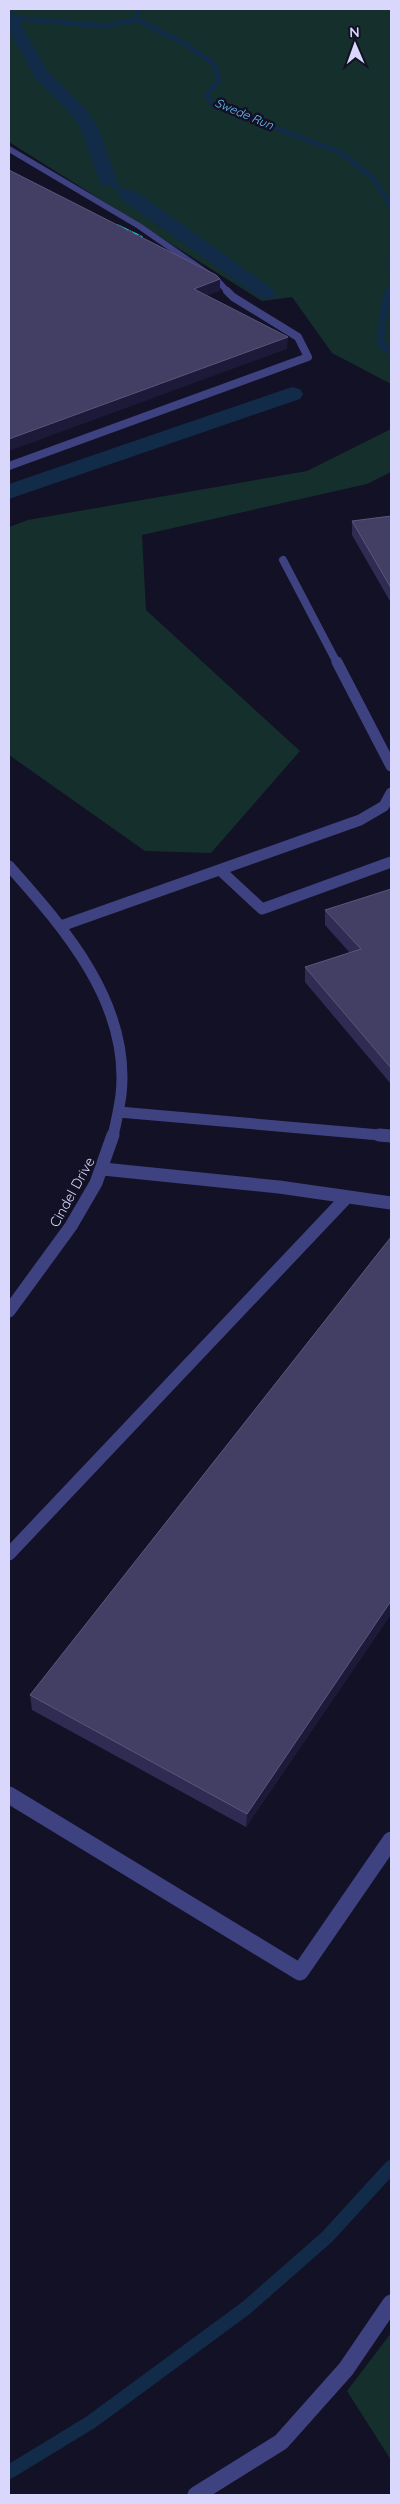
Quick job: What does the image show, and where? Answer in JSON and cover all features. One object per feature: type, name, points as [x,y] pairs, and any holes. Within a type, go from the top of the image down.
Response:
[{"type":"street","points":[[9,149],[154,237],[217,280],[233,297],[298,337],[308,357],[9,466]]},
{"type":"street","points":[[283,560],[391,766]]},
{"type":"street","points":[[61,926],[360,820],[384,806],[391,793]]},
{"type":"street","points":[[220,870],[262,909],[391,862]]},
{"type":"street","name":"Cindel Drive","points":[[9,866],[61,926],[77,947],[96,978],[110,1011],[120,1047],[122,1082],[119,1112],[108,1158],[103,1169],[64,1237],[9,1311]]},
{"type":"street","points":[[119,1112],[391,1136]]},
{"type":"street","points":[[103,1169],[391,1202]]},
{"type":"street","points":[[9,1554],[347,1197]]},
{"type":"street","points":[[9,1795],[300,1972],[391,1840]]},
{"type":"street","points":[[196,2495],[280,2442],[346,2369],[391,2304]]},
{"type":"green space","points":[[9,9],[391,9],[391,384],[332,353],[292,297],[262,301],[9,142]]},
{"type":"green space","points":[[391,429],[391,472],[367,484],[142,535],[146,610],[300,751],[211,853],[145,851],[9,755],[9,527],[28,520],[307,471]]},
{"type":"green space","points":[[391,2333],[391,2460],[347,2391]]},
{"type":"building","points":[[9,170],[216,275],[220,279],[194,289],[288,337],[9,439]]},
{"type":"building","points":[[391,516],[391,588],[352,521]]},
{"type":"building","points":[[391,889],[391,1068],[305,967],[361,949],[325,910]]},
{"type":"building","points":[[391,1237],[391,1601],[247,1814],[30,1695]]},
{"type":"waterway","name":"Swede Run","points":[[138,19],[137,14],[140,9]]},
{"type":"waterway","points":[[9,16],[13,18],[11,21],[22,37],[41,74],[80,113],[90,129],[108,181]]},
{"type":"waterway","points":[[13,18],[105,26],[138,19]]},
{"type":"waterway","name":"Swede Run","points":[[138,19],[187,45],[214,64],[219,81],[206,95],[213,104],[342,153],[374,179],[391,206]]},
{"type":"waterway","points":[[108,181],[128,195]]},
{"type":"waterway","points":[[128,195],[266,293]]},
{"type":"waterway","name":"Swede Run","points":[[391,256],[391,269]]},
{"type":"waterway","name":"Swede Run","points":[[389,291],[383,318],[381,345],[391,351]]},
{"type":"waterway","points":[[9,492],[292,394]]},
{"type":"waterway","points":[[9,2472],[91,2422],[246,2308],[327,2237],[391,2167]]},
{"type":"railway","points":[[118,226],[141,237]]}]
